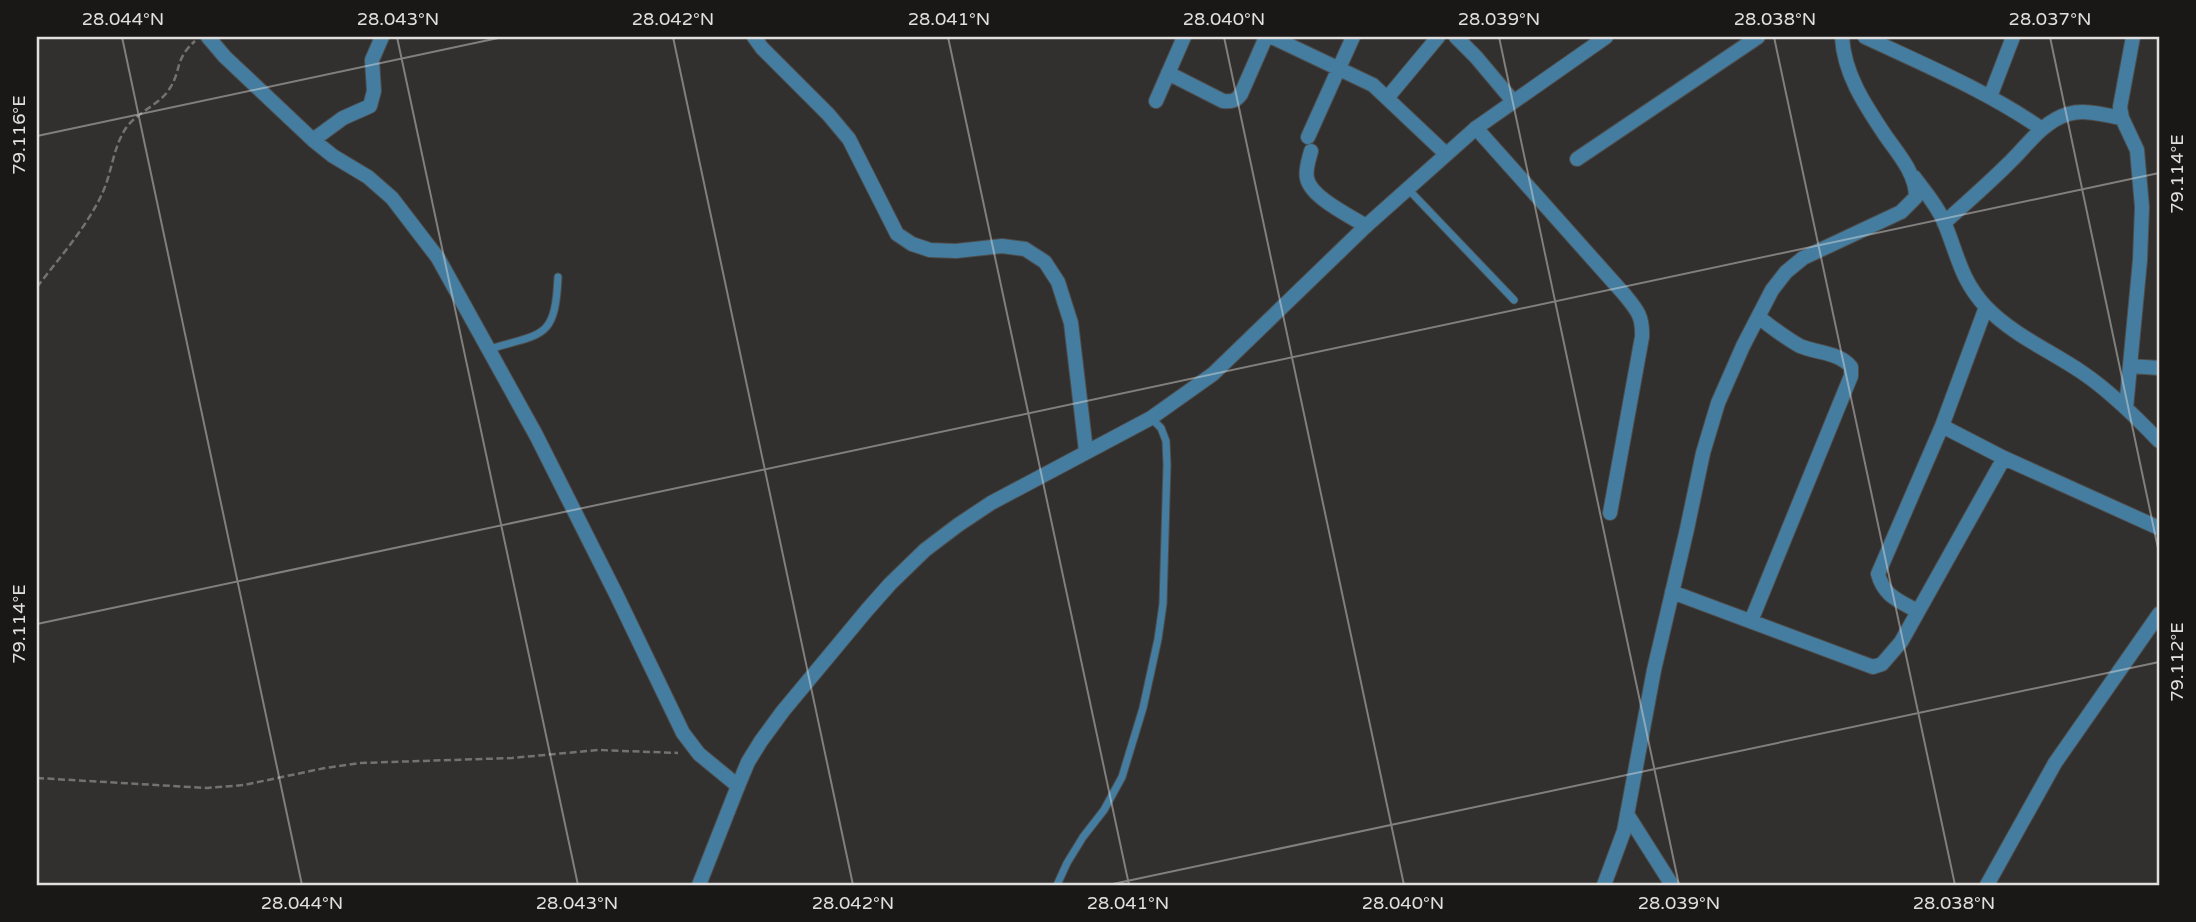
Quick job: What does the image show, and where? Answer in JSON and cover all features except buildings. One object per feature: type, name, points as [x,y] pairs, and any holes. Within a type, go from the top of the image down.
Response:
[{"type":"street","points":[[208,37],[225,57],[313,140],[333,156],[368,177],[392,198],[438,258],[542,447],[682,733],[699,754],[738,786]]},
{"type":"street","points":[[313,140],[343,118],[370,106],[374,91],[372,60],[382,37]]},
{"type":"street","points":[[754,37],[849,139],[897,234],[912,244],[930,250],[956,251],[1002,246],[1025,249],[1045,262],[1058,282],[1071,323],[1086,452]]},
{"type":"street","points":[[1156,101],[1185,37]]},
{"type":"street","points":[[1168,74],[1223,101],[1237,100],[1266,37]]},
{"type":"street","points":[[1272,37],[1373,85],[1446,154]]},
{"type":"street","points":[[1353,37],[1309,144],[1306,171],[1307,182],[1317,195],[1366,226]]},
{"type":"street","points":[[1388,97],[1438,37]]},
{"type":"street","points":[[1458,37],[1513,101]]},
{"type":"street","points":[[699,885],[748,762],[783,710],[883,593],[916,559],[958,525],[991,503],[1151,418],[1213,374],[1366,226],[1476,128],[1606,37]]},
{"type":"street","points":[[1577,159],[1758,37]]},
{"type":"street","points":[[1842,37],[1847,65],[1857,89],[1872,116],[1931,199],[1944,223],[1960,270],[1971,289],[2007,326],[2086,375],[2126,408],[2159,441]]},
{"type":"street","points":[[1865,37],[1965,83],[2042,129]]},
{"type":"street","points":[[1990,97],[2013,37]]},
{"type":"street","points":[[2126,408],[2141,251],[2141,196],[2137,150],[2122,118],[2120,107],[2133,37]]},
{"type":"street","points":[[1944,223],[2042,129],[2056,119],[2083,112],[2122,118]]},
{"type":"street","points":[[1476,128],[1624,294],[1643,322],[1610,513]]},
{"type":"street","points":[[1604,885],[1624,831],[1654,670],[1718,403],[1772,290],[1786,272],[1802,258],[1886,220],[1911,203],[1916,197],[1912,175]]},
{"type":"street","points":[[1917,611],[1890,595],[1881,586],[1878,574],[1942,426],[1986,307]]},
{"type":"street","points":[[1751,621],[1851,376],[1851,367],[1846,361],[1797,344],[1758,317]]},
{"type":"street","points":[[2130,366],[2159,368]]},
{"type":"street","points":[[1942,426],[2004,458],[2159,528]]},
{"type":"street","points":[[1672,592],[1873,667],[1882,664],[1892,655],[2004,458]]},
{"type":"street","points":[[1987,885],[2055,763],[2159,614]]},
{"type":"street","points":[[1627,814],[1672,885]]},
{"type":"lane","points":[[1408,189],[1514,300]]},
{"type":"lane","points":[[489,349],[543,331],[551,323],[556,307],[558,277]]},
{"type":"lane","points":[[1057,885],[1067,863],[1104,810],[1122,777],[1143,708],[1155,650],[1163,604],[1167,465],[1166,441],[1161,428],[1151,418]]},
{"type":"path","points":[[37,287],[83,228],[96,206],[126,128],[135,117],[170,89],[182,55],[201,37]]},
{"type":"path","points":[[37,778],[207,788],[244,785],[360,763],[512,758],[598,750],[699,754]]}]
